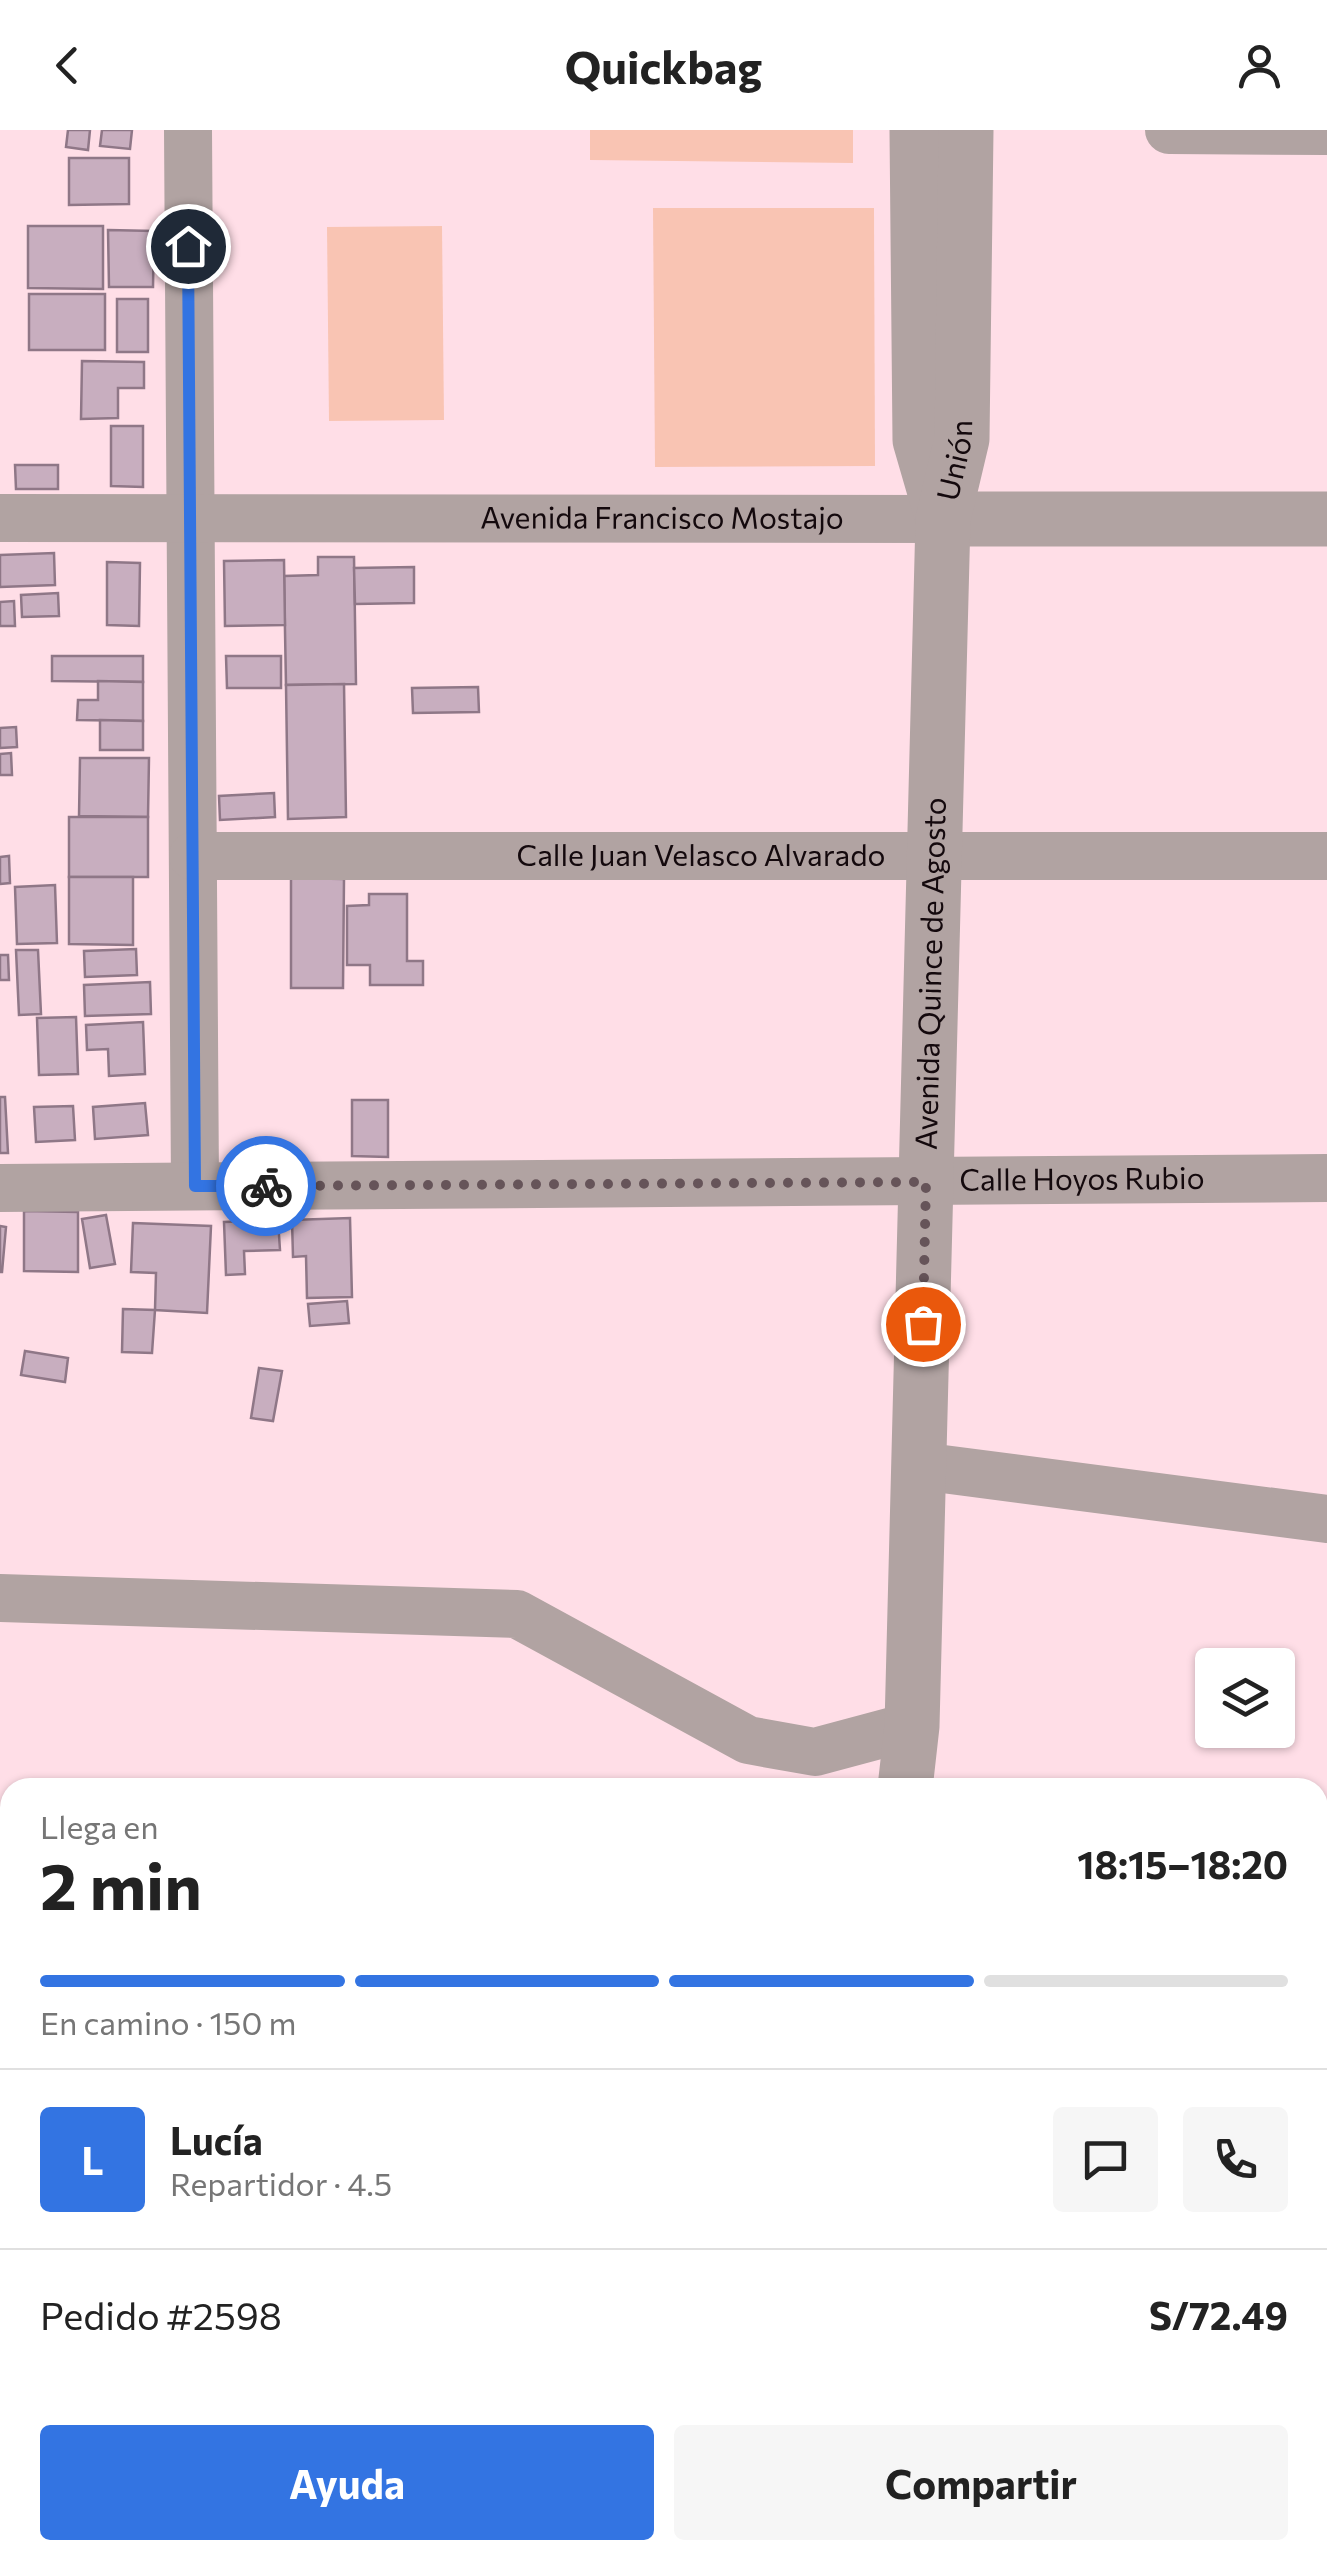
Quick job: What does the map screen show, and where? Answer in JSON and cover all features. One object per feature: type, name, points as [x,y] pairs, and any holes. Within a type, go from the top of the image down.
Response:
[{"type":"street","points":[[188,130],[195,1186]]},
{"type":"street","name":"Unión","points":[[917,130],[920,440],[942,519]]},
{"type":"street","name":"Unión","points":[[942,519],[962,439],[966,130]]},
{"type":"street","points":[[1169,130],[1327,131]]},
{"type":"street","name":"Avenida Francisco Mostajo","points":[[0,518],[1327,519]]},
{"type":"street","name":"Avenida Quince de Agosto","points":[[906,1778],[912,1726],[920,1466],[942,519]]},
{"type":"street","name":"Calle Juan Velasco Alvarado","points":[[192,856],[1327,856]]},
{"type":"street","name":"Calle Hoyos Rubio","points":[[0,1188],[1327,1178]]},
{"type":"street","points":[[920,1466],[1327,1518]]},
{"type":"street","points":[[0,1598],[518,1614],[748,1740],[814,1752],[912,1726]]},
{"type":"shaded area","points":[[590,130],[853,130],[853,163],[590,160]]},
{"type":"shaded area","points":[[653,208],[874,208],[875,466],[655,467]]},
{"type":"shaded area","points":[[442,226],[444,420],[329,421],[327,227]]},
{"type":"building","points":[[68,130],[90,130],[88,150],[66,147]]},
{"type":"building","points":[[102,130],[132,130],[130,149],[100,146]]},
{"type":"building","points":[[69,158],[129,158],[129,204],[69,205]]},
{"type":"building","points":[[28,226],[103,226],[103,289],[28,288]]},
{"type":"building","points":[[108,230],[154,231],[153,287],[109,287]]},
{"type":"building","points":[[29,294],[105,294],[105,350],[29,350]]},
{"type":"building","points":[[117,299],[148,299],[148,352],[117,352]]},
{"type":"building","points":[[82,361],[144,362],[144,388],[118,388],[118,418],[81,419]]},
{"type":"building","points":[[111,426],[143,426],[143,487],[111,486]]},
{"type":"building","points":[[15,465],[58,465],[58,489],[16,489]]},
{"type":"building","points":[[54,553],[55,585],[0,587],[0,555]]},
{"type":"building","points":[[318,557],[354,557],[356,684],[286,685],[284,576],[318,575]]},
{"type":"building","points":[[284,560],[285,625],[225,626],[224,561]]},
{"type":"building","points":[[107,562],[140,563],[139,626],[107,625]]},
{"type":"building","points":[[414,567],[414,603],[355,604],[354,568]]},
{"type":"building","points":[[58,593],[59,616],[22,617],[21,595]]},
{"type":"building","points":[[14,601],[15,626],[0,626],[0,602]]},
{"type":"building","points":[[52,656],[143,656],[143,682],[52,681]]},
{"type":"building","points":[[226,656],[281,656],[281,688],[227,688]]},
{"type":"building","points":[[98,681],[143,682],[143,721],[77,720],[78,700],[98,700]]},
{"type":"building","points":[[344,684],[346,817],[288,819],[286,685]]},
{"type":"building","points":[[478,687],[479,712],[413,713],[412,688]]},
{"type":"building","points":[[100,720],[143,721],[143,750],[100,750]]},
{"type":"building","points":[[16,727],[17,747],[0,748],[0,728]]},
{"type":"building","points":[[11,753],[12,775],[0,775],[0,754]]},
{"type":"building","points":[[80,758],[149,758],[148,817],[79,816]]},
{"type":"building","points":[[274,793],[275,817],[220,820],[219,796]]},
{"type":"building","points":[[69,817],[148,817],[148,877],[69,877]]},
{"type":"building","points":[[9,856],[10,883],[0,884],[0,857]]},
{"type":"building","points":[[69,877],[133,877],[133,945],[69,944]]},
{"type":"building","points":[[291,878],[344,879],[343,988],[291,988]]},
{"type":"building","points":[[55,885],[57,943],[17,944],[15,887]]},
{"type":"building","points":[[369,894],[407,894],[407,961],[423,961],[423,985],[370,985],[370,965],[347,965],[347,906],[369,905]]},
{"type":"building","points":[[136,949],[137,975],[85,977],[84,951]]},
{"type":"building","points":[[16,950],[38,950],[41,1014],[19,1015]]},
{"type":"building","points":[[0,955],[8,955],[9,980],[0,980]]},
{"type":"building","points":[[150,982],[151,1014],[85,1016],[84,985]]},
{"type":"building","points":[[76,1017],[78,1074],[39,1075],[37,1018]]},
{"type":"building","points":[[143,1022],[145,1074],[109,1076],[108,1049],[87,1050],[86,1025]]},
{"type":"building","points":[[0,1097],[5,1097],[8,1153],[0,1153]]},
{"type":"building","points":[[352,1100],[388,1100],[388,1157],[352,1156]]},
{"type":"building","points":[[145,1103],[148,1135],[95,1139],[93,1107]]},
{"type":"building","points":[[73,1106],[75,1140],[36,1142],[34,1107]]},
{"type":"building","points":[[24,1211],[78,1212],[78,1272],[24,1271]]},
{"type":"building","points":[[106,1215],[115,1264],[90,1268],[82,1219]]},
{"type":"building","points":[[350,1218],[352,1297],[307,1298],[306,1256],[293,1257],[292,1220]]},
{"type":"building","points":[[278,1220],[280,1250],[244,1251],[245,1274],[226,1275],[224,1222]]},
{"type":"building","points":[[133,1223],[211,1226],[207,1313],[155,1310],[156,1273],[131,1272]]},
{"type":"building","points":[[0,1226],[6,1227],[2,1272],[0,1272]]},
{"type":"building","points":[[347,1301],[349,1323],[310,1326],[308,1304]]},
{"type":"building","points":[[123,1309],[155,1310],[152,1353],[122,1352]]},
{"type":"building","points":[[25,1351],[68,1358],[65,1382],[21,1375]]},
{"type":"building","points":[[259,1368],[282,1371],[273,1421],[251,1418]]},
{"type":"way so far","points":[[266,1186],[926,1182],[923,1324]]},
{"type":"route","points":[[188,246],[195,1186],[266,1186]]}]
